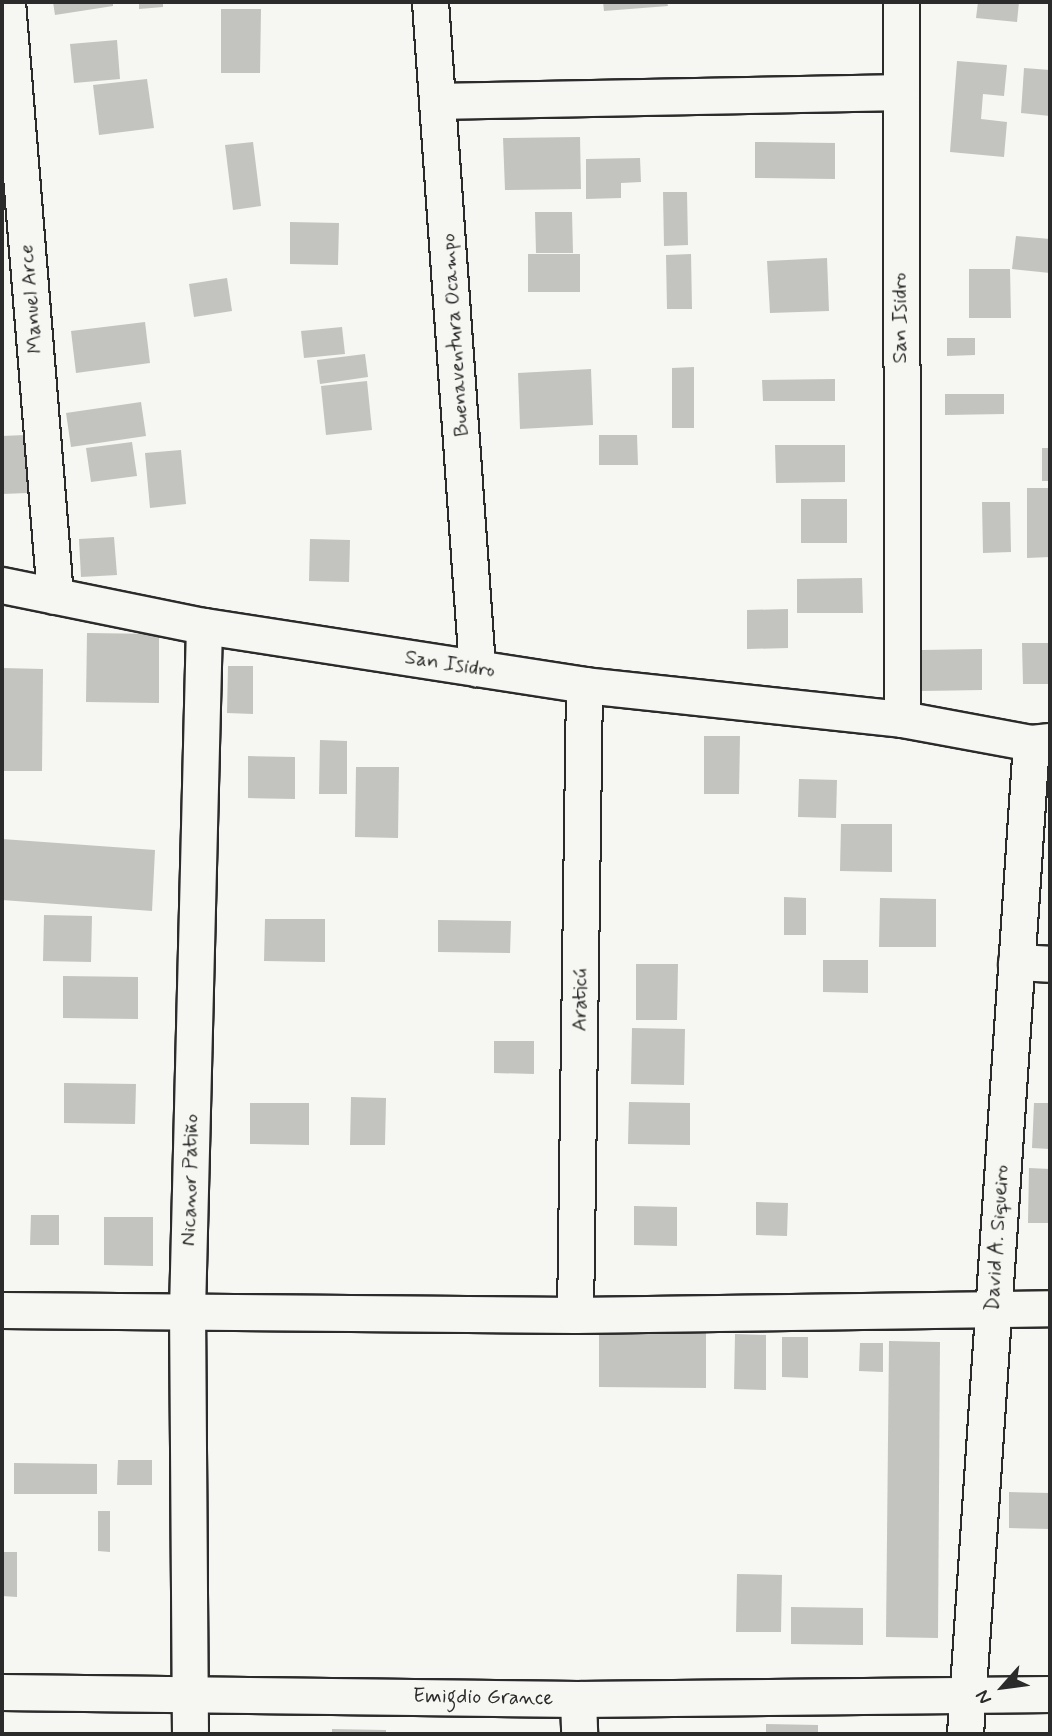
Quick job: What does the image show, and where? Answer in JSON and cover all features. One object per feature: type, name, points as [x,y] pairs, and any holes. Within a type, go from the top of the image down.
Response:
[{"type":"street","name":"Manuel Arce","points":[[7,2],[55,596]]},
{"type":"street","name":"Buenaventura Ocampo","points":[[430,2],[477,668]]},
{"type":"street","name":"San Isidro","points":[[901,2],[902,719]]},
{"type":"street","points":[[439,101],[901,92]]},
{"type":"street","name":"San Isidro","points":[[2,585],[204,626],[584,685],[902,719],[1040,742]]},
{"type":"street","name":"Nicanor Patiño","points":[[190,1734],[187,1311],[204,626]]},
{"type":"street","name":"Araticú","points":[[575,1315],[584,685]]},
{"type":"street","name":"David A. Siqueiro","points":[[965,1734],[965,1693],[1016,962],[1040,742]]},
{"type":"street","points":[[1016,962],[1050,964]]},
{"type":"street","points":[[2,1310],[575,1315],[1050,1308]]},
{"type":"street","name":"Emigdio Grance","points":[[2,1692],[189,1692],[578,1699],[1050,1694]]},
{"type":"street","points":[[578,1699],[579,1734]]},
{"type":"building","points":[[53,2],[113,2],[113,6],[55,15]]},
{"type":"building","points":[[139,2],[163,2],[163,7],[139,9]]},
{"type":"building","points":[[603,2],[667,2],[668,6],[604,11]]},
{"type":"building","points":[[978,2],[1019,2],[1017,22],[976,18]]},
{"type":"building","points":[[221,9],[261,9],[260,73],[221,73]]},
{"type":"building","points":[[117,40],[120,79],[74,83],[70,44]]},
{"type":"building","points":[[957,61],[1007,65],[1004,96],[983,94],[981,119],[1007,122],[1004,157],[950,152]]},
{"type":"building","points":[[1024,68],[1050,70],[1050,116],[1021,113]]},
{"type":"building","points":[[147,79],[154,128],[99,135],[93,85]]},
{"type":"building","points":[[580,137],[581,189],[505,190],[503,138]]},
{"type":"building","points":[[253,142],[261,206],[233,210],[225,145]]},
{"type":"building","points":[[755,142],[835,143],[835,179],[755,178]]},
{"type":"building","points":[[640,158],[641,182],[621,183],[621,198],[586,199],[586,159]]},
{"type":"building","points":[[663,192],[687,192],[688,245],[664,246]]},
{"type":"building","points":[[535,212],[572,212],[573,253],[536,253]]},
{"type":"building","points":[[290,222],[339,223],[338,265],[290,264]]},
{"type":"building","points":[[1016,236],[1050,239],[1050,273],[1012,269]]},
{"type":"building","points":[[528,254],[580,254],[580,292],[528,292]]},
{"type":"building","points":[[691,254],[692,309],[667,309],[666,255]]},
{"type":"building","points":[[827,258],[829,311],[770,313],[767,261]]},
{"type":"building","points":[[969,269],[1010,269],[1011,318],[969,318]]},
{"type":"building","points":[[227,278],[232,311],[194,317],[189,284]]},
{"type":"building","points":[[145,322],[150,363],[76,373],[71,331]]},
{"type":"building","points":[[342,327],[345,354],[304,358],[301,331]]},
{"type":"building","points":[[947,338],[975,338],[975,355],[947,356]]},
{"type":"building","points":[[365,354],[368,377],[320,384],[317,360]]},
{"type":"building","points":[[694,367],[694,428],[672,428],[672,368]]},
{"type":"building","points":[[591,369],[593,425],[520,429],[518,373]]},
{"type":"building","points":[[835,379],[835,401],[763,401],[762,380]]},
{"type":"building","points":[[367,381],[372,430],[326,435],[321,386]]},
{"type":"building","points":[[945,394],[1004,394],[1004,414],[945,415]]},
{"type":"building","points":[[141,402],[146,436],[71,447],[66,413]]},
{"type":"building","points":[[25,435],[28,493],[2,494],[2,436]]},
{"type":"building","points":[[599,435],[637,435],[638,465],[599,465]]},
{"type":"building","points":[[132,442],[137,476],[91,482],[86,448]]},
{"type":"building","points":[[775,445],[845,445],[845,482],[776,483]]},
{"type":"building","points":[[1042,448],[1050,448],[1050,481],[1042,481]]},
{"type":"building","points":[[181,450],[186,504],[150,508],[145,453]]},
{"type":"building","points":[[1027,488],[1050,488],[1050,557],[1027,558]]},
{"type":"building","points":[[801,499],[847,499],[847,543],[801,543]]},
{"type":"building","points":[[982,502],[1010,502],[1011,552],[983,553]]},
{"type":"building","points":[[114,537],[117,575],[81,577],[79,539]]},
{"type":"building","points":[[310,539],[350,540],[349,582],[309,581]]},
{"type":"building","points":[[862,578],[863,613],[797,613],[797,579]]},
{"type":"building","points":[[788,609],[788,648],[747,649],[747,610]]},
{"type":"building","points":[[87,633],[159,634],[159,703],[86,702]]},
{"type":"building","points":[[1022,643],[1050,643],[1050,684],[1023,684]]},
{"type":"building","points":[[982,649],[982,690],[922,691],[922,650]]},
{"type":"building","points":[[228,666],[253,666],[253,714],[227,713]]},
{"type":"building","points":[[2,668],[43,669],[42,771],[2,771]]},
{"type":"building","points":[[704,736],[740,736],[739,794],[704,794]]},
{"type":"building","points":[[320,740],[347,741],[347,794],[319,794]]},
{"type":"building","points":[[248,756],[295,757],[295,799],[248,798]]},
{"type":"building","points":[[356,767],[399,767],[398,838],[355,837]]},
{"type":"building","points":[[799,779],[837,780],[836,818],[798,817]]},
{"type":"building","points":[[841,824],[892,824],[892,872],[840,871]]},
{"type":"building","points":[[2,839],[155,850],[152,911],[2,900]]},
{"type":"building","points":[[784,897],[806,898],[806,935],[784,935]]},
{"type":"building","points":[[880,898],[936,899],[936,947],[879,947]]},
{"type":"building","points":[[44,915],[92,916],[91,962],[43,961]]},
{"type":"building","points":[[265,919],[325,919],[325,962],[264,961]]},
{"type":"building","points":[[438,920],[511,921],[510,953],[438,952]]},
{"type":"building","points":[[823,960],[868,960],[868,993],[823,992]]},
{"type":"building","points":[[636,964],[678,964],[677,1020],[636,1020]]},
{"type":"building","points":[[63,976],[138,977],[138,1019],[63,1018]]},
{"type":"building","points":[[632,1028],[685,1029],[684,1085],[631,1084]]},
{"type":"building","points":[[494,1041],[534,1041],[534,1074],[494,1073]]},
{"type":"building","points":[[64,1083],[136,1084],[135,1124],[64,1123]]},
{"type":"building","points":[[351,1097],[386,1098],[385,1145],[350,1145]]},
{"type":"building","points":[[629,1102],[690,1103],[690,1145],[628,1144]]},
{"type":"building","points":[[250,1103],[309,1103],[309,1145],[250,1144]]},
{"type":"building","points":[[1034,1103],[1050,1103],[1050,1149],[1032,1148]]},
{"type":"building","points":[[1029,1168],[1050,1169],[1050,1223],[1028,1223]]},
{"type":"building","points":[[756,1202],[788,1203],[787,1236],[756,1235]]},
{"type":"building","points":[[634,1206],[677,1207],[677,1246],[634,1245]]},
{"type":"building","points":[[31,1215],[59,1215],[59,1245],[30,1245]]},
{"type":"building","points":[[104,1217],[153,1217],[153,1266],[104,1265]]},
{"type":"building","points":[[599,1327],[706,1329],[706,1388],[599,1387]]},
{"type":"building","points":[[735,1334],[766,1335],[766,1390],[734,1389]]},
{"type":"building","points":[[782,1337],[808,1337],[808,1378],[782,1377]]},
{"type":"building","points":[[889,1341],[940,1342],[938,1638],[886,1637]]},
{"type":"building","points":[[860,1343],[883,1343],[883,1372],[859,1371]]},
{"type":"building","points":[[118,1460],[152,1460],[152,1485],[117,1485]]},
{"type":"building","points":[[14,1463],[97,1464],[97,1494],[14,1494]]},
{"type":"building","points":[[1009,1492],[1050,1493],[1050,1529],[1009,1528]]},
{"type":"building","points":[[98,1511],[110,1511],[110,1552],[98,1551]]},
{"type":"building","points":[[2,1552],[17,1552],[17,1597],[2,1596]]},
{"type":"building","points":[[737,1574],[782,1575],[781,1632],[736,1632]]},
{"type":"building","points":[[791,1607],[863,1608],[863,1645],[791,1644]]},
{"type":"building","points":[[766,1724],[818,1725],[818,1734],[766,1734]]},
{"type":"building","points":[[332,1729],[386,1730],[386,1734],[332,1734]]}]
